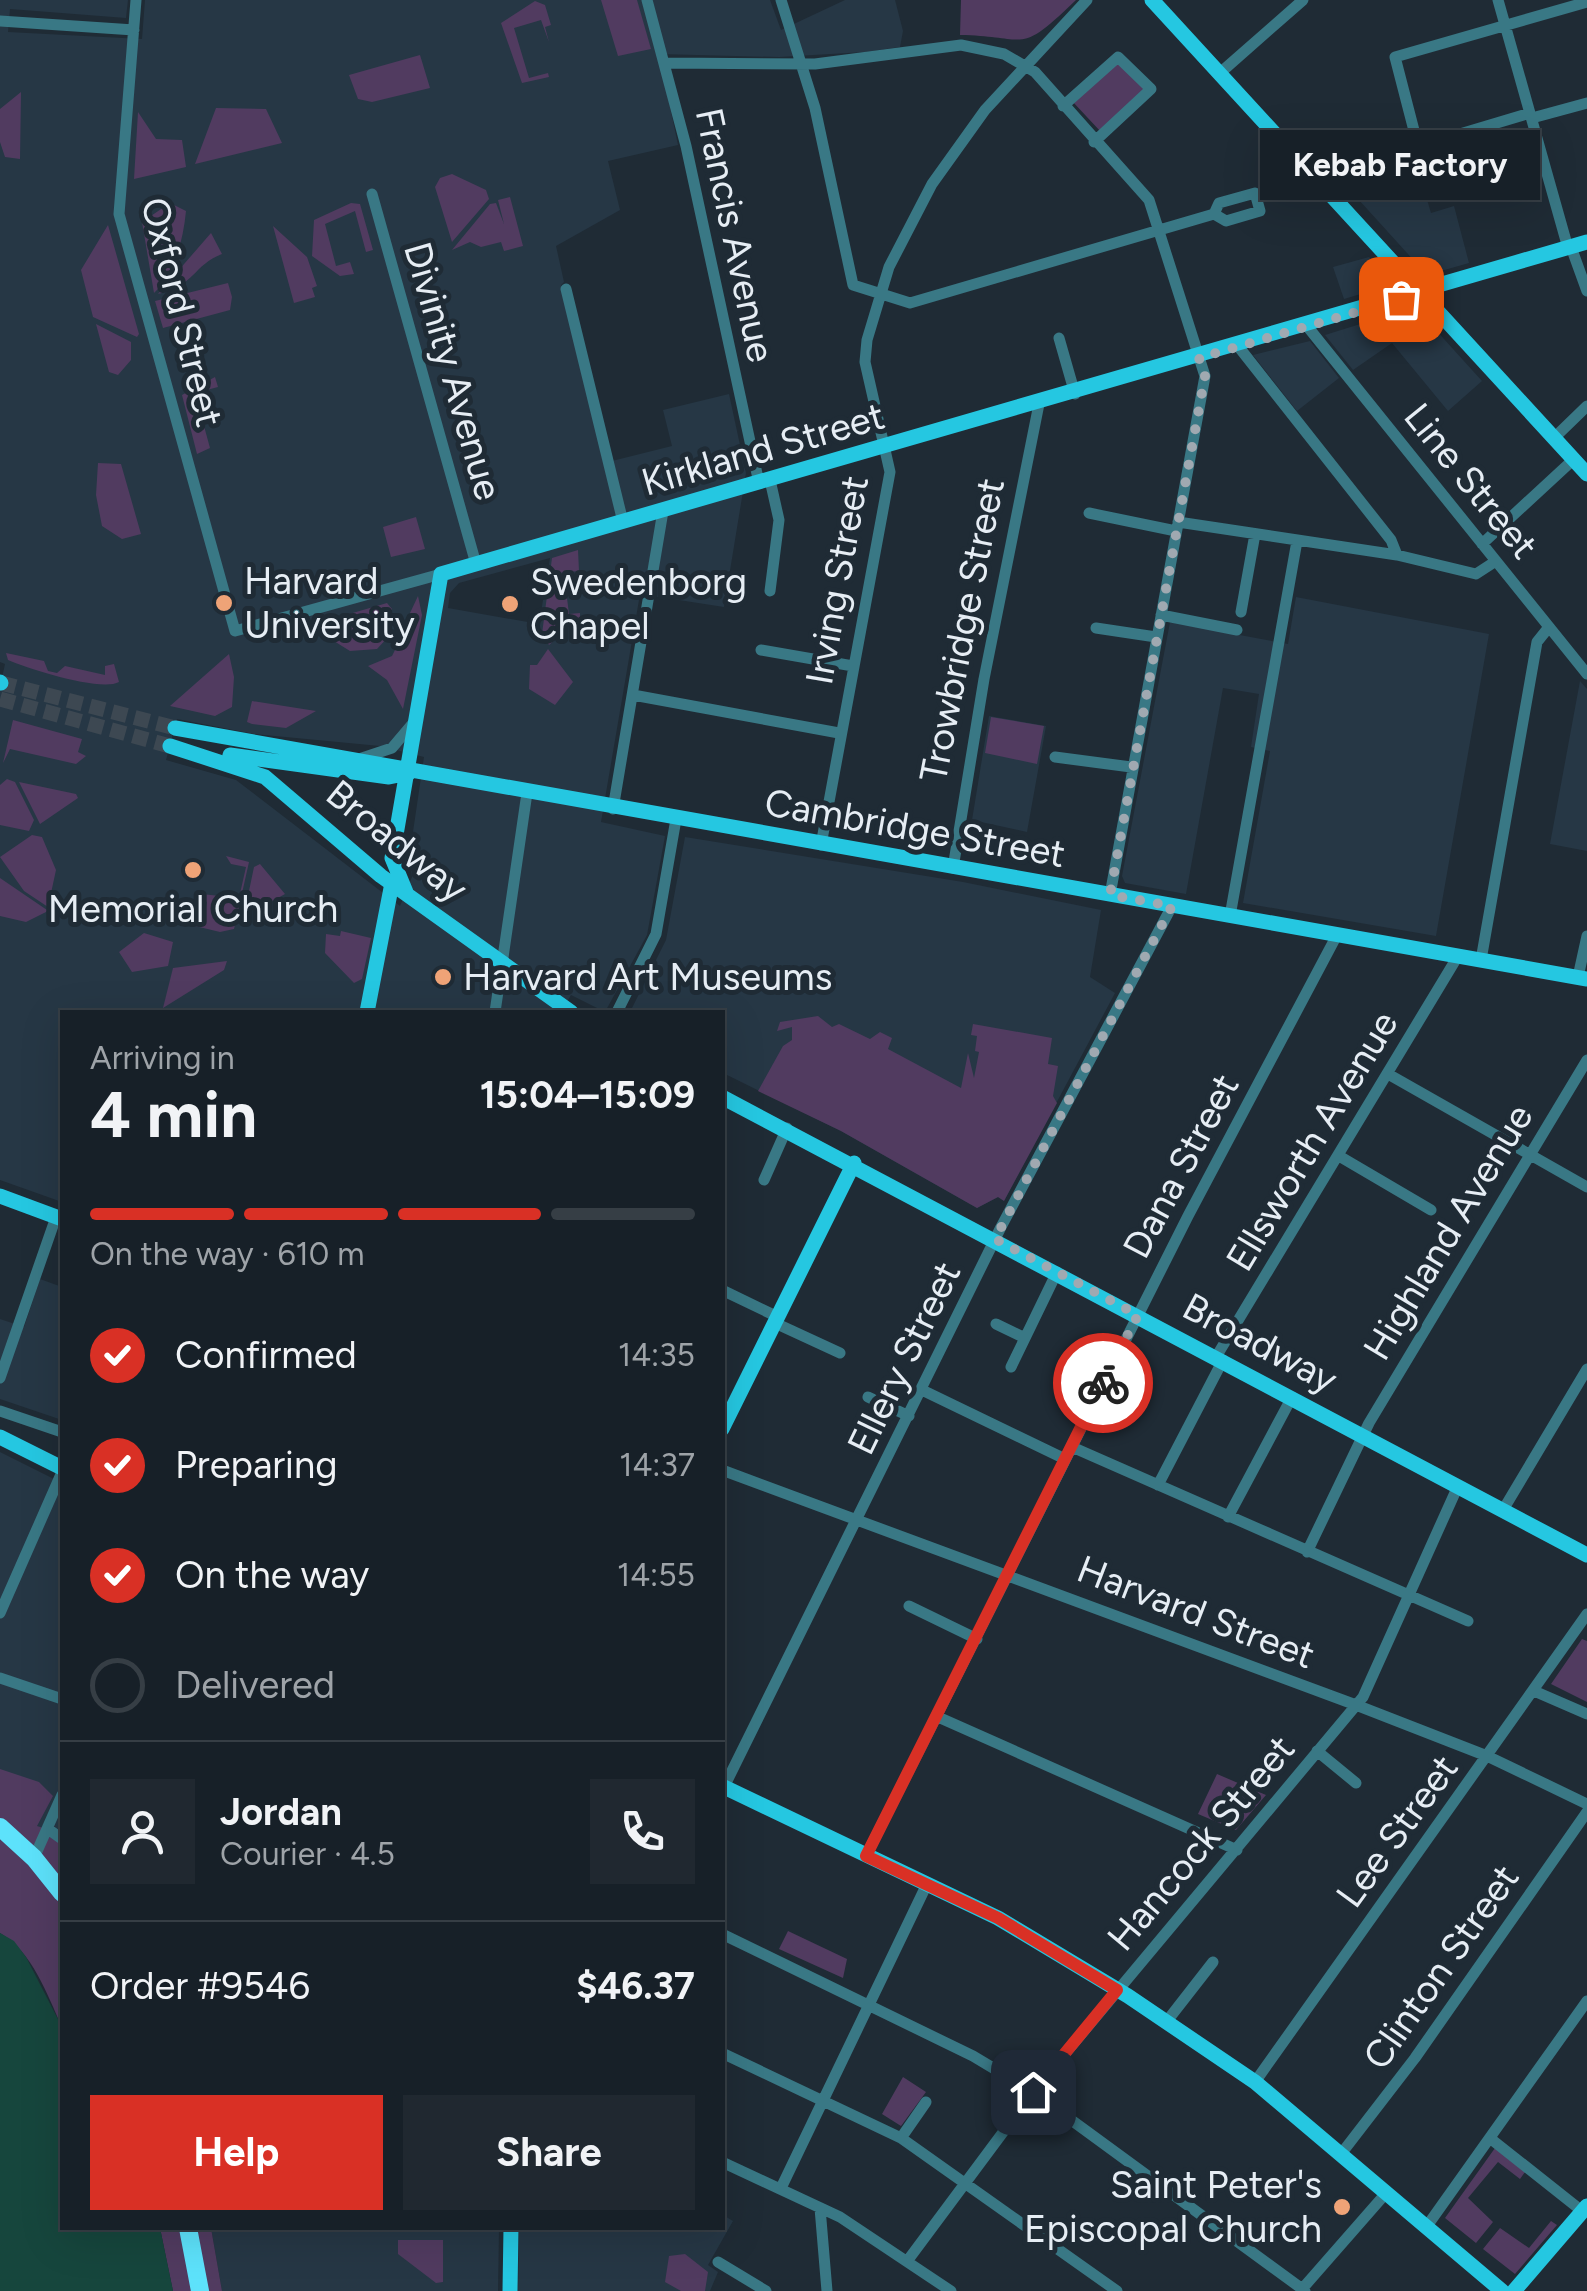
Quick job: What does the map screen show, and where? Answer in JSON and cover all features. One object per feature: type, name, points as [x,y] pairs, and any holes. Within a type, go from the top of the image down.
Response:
[{"type":"highway","points":[[0,1827],[34,1858],[60,1891]]},
{"type":"highway","points":[[188,2230],[200,2291]]},
{"type":"main road","points":[[1152,0],[1587,474]]},
{"type":"main road","name":"Kirkland Street","points":[[441,574],[1075,394],[1575,246]]},
{"type":"main road","points":[[368,1010],[399,888],[392,861],[441,574]]},
{"type":"main road","name":"Cambridge Street","points":[[175,728],[395,764],[409,773]]},
{"type":"main road","name":"Cambridge Street","points":[[170,746],[388,776],[409,773],[1583,978]]},
{"type":"main road","name":"Broadway","points":[[170,746],[264,776],[399,888],[568,1010]]},
{"type":"main road","name":"Broadway","points":[[725,1089],[787,1128],[1587,1555]]},
{"type":"main road","name":"Broadway","points":[[725,1097],[744,1104]]},
{"type":"main road","points":[[725,1423],[854,1164]]},
{"type":"main road","points":[[0,1196],[59,1218]]},
{"type":"main road","points":[[0,1437],[60,1469]]},
{"type":"main road","points":[[725,1787],[1007,1924],[1167,2021],[1255,2082],[1502,2291]]},
{"type":"main road","points":[[1514,2291],[1585,2209]]},
{"type":"main road","points":[[510,2291],[511,2230]]},
{"type":"street","name":"Oxford Street","points":[[136,0],[119,214],[235,631]]},
{"type":"street","name":"Francis Avenue","points":[[647,0],[666,63],[765,482],[779,520],[770,591]]},
{"type":"street","points":[[781,0],[803,64],[853,284],[910,304],[1214,214]]},
{"type":"street","name":"Irving Street","points":[[821,845],[890,472],[865,362],[867,340],[890,266],[932,184],[1023,65],[1087,0]]},
{"type":"street","points":[[1220,74],[1304,0]]},
{"type":"street","points":[[1498,0],[1587,290]]},
{"type":"street","points":[[1418,146],[1394,57],[1587,2]]},
{"type":"street","points":[[0,20],[134,30]]},
{"type":"street","points":[[666,63],[803,64],[961,46],[1011,56],[1149,200],[1205,376],[1110,895]]},
{"type":"street","points":[[1063,106],[1118,57],[1151,89],[1094,142]]},
{"type":"street","points":[[1316,177],[1418,146],[1587,103]]},
{"type":"street","name":"Divinity Avenue","points":[[372,194],[476,564]]},
{"type":"street","points":[[566,289],[623,522]]},
{"type":"street","name":"Line Street","points":[[1308,326],[1587,674]]},
{"type":"street","points":[[1059,338],[1075,394]]},
{"type":"street","points":[[1238,346],[1391,540],[1397,555]]},
{"type":"street","name":"Trowbridge Street","points":[[953,868],[982,691],[1038,404]]},
{"type":"street","points":[[1554,438],[1587,406]]},
{"type":"street","points":[[1482,544],[1574,459]]},
{"type":"street","points":[[614,809],[663,510]]},
{"type":"street","points":[[1089,513],[1397,555],[1476,574],[1496,561]]},
{"type":"street","points":[[1241,612],[1255,534]]},
{"type":"street","points":[[1230,916],[1297,541]]},
{"type":"street","name":"Kirkland Street","points":[[235,631],[441,574]]},
{"type":"street","points":[[1160,615],[1236,630]]},
{"type":"street","points":[[1481,960],[1537,642],[1549,627]]},
{"type":"street","points":[[1096,628],[1156,637]]},
{"type":"street","points":[[761,650],[852,666]]},
{"type":"street","points":[[633,695],[839,733]]},
{"type":"street","points":[[354,758],[374,757],[392,748],[420,709]]},
{"type":"street","points":[[1056,757],[1132,768]]},
{"type":"street","points":[[495,1010],[527,794]]},
{"type":"street","points":[[618,1010],[656,934],[676,820]]},
{"type":"street","name":"Ellery Street","points":[[725,1782],[995,1239],[1172,906]]},
{"type":"street","name":"Dana Street","points":[[866,1856],[1138,1315],[1337,935]]},
{"type":"street","points":[[1583,978],[1587,936]]},
{"type":"street","name":"Ellsworth Avenue","points":[[1158,1485],[1220,1359],[1458,956]]},
{"type":"street","name":"Highland Avenue","points":[[1307,1552],[1363,1435],[1587,1060]]},
{"type":"street","points":[[1388,1074],[1527,1156],[1539,1156],[1587,1187]]},
{"type":"street","points":[[764,1180],[787,1128]]},
{"type":"street","points":[[1339,1156],[1431,1210]]},
{"type":"street","points":[[0,1378],[59,1218]]},
{"type":"street","points":[[1012,1367],[1057,1272]]},
{"type":"street","points":[[725,1292],[840,1354]]},
{"type":"street","points":[[996,1324],[1025,1338]]},
{"type":"street","points":[[1502,1510],[1587,1369]]},
{"type":"street","points":[[922,1390],[1066,1459]]},
{"type":"street","points":[[868,1396],[909,1416]]},
{"type":"street","points":[[1228,1517],[1292,1397]]},
{"type":"street","points":[[0,1411],[60,1431]]},
{"type":"street","points":[[1072,1446],[1468,1621]]},
{"type":"street","name":"Harvard Street","points":[[725,1471],[1356,1704],[1487,1756],[1587,1804]]},
{"type":"street","points":[[0,1613],[60,1475]]},
{"type":"street","name":"Hancock Street","points":[[908,2260],[963,2181],[1033,2092],[1356,1704],[1458,1486]]},
{"type":"street","points":[[910,1606],[977,1640]]},
{"type":"street","name":"Lee Street","points":[[1255,2082],[1587,1614]]},
{"type":"street","points":[[0,1678],[60,1698]]},
{"type":"street","points":[[1534,1691],[1587,1714]]},
{"type":"street","points":[[938,1716],[1237,1850]]},
{"type":"street","points":[[1317,1751],[1356,1784]]},
{"type":"street","points":[[34,1858],[60,1801]]},
{"type":"street","name":"Clinton Street","points":[[1341,2154],[1415,2058],[1587,1812]]},
{"type":"street","points":[[48,1829],[60,1838]]},
{"type":"street","points":[[782,2188],[866,2004],[927,1884]]},
{"type":"street","points":[[725,1935],[1033,2092],[1303,2290],[1387,2192]]},
{"type":"street","points":[[1167,2021],[1213,1962]]},
{"type":"street","points":[[1428,2226],[1587,2001]]},
{"type":"street","points":[[725,2053],[823,2097],[901,2138],[1117,2291]]},
{"type":"street","points":[[901,2138],[926,2102]]},
{"type":"street","points":[[1491,2138],[1585,2209]]},
{"type":"street","points":[[725,2163],[820,2208],[908,2260],[945,2289]]},
{"type":"street","points":[[820,2208],[827,2291]]},
{"type":"street","points":[[718,2262],[766,2291]]},
{"type":"shaded area","name":"Harvard University","points":[[0,0],[128,0],[126,18],[10,9],[8,32],[142,39],[145,0],[770,0],[781,30],[845,0],[895,0],[903,31],[900,47],[779,57],[659,54],[678,145],[608,161],[620,210],[556,246],[564,282],[561,285],[604,463],[672,446],[663,410],[729,394],[746,473],[724,607],[640,594],[601,822],[665,836],[647,935],[606,1010],[571,995],[562,1010],[60,1010],[60,1201],[0,1180],[0,687],[5,664],[0,662]],"holes":[[[550,558],[539,624],[448,608],[450,593],[459,583]],[[177,719],[254,734],[380,746],[424,757],[409,859],[412,877],[400,906],[236,780],[166,760]]]},
{"type":"shaded area","points":[[601,0],[637,0],[651,49],[618,56]]},
{"type":"shaded area","points":[[961,0],[1076,0],[1043,30],[1012,39],[960,35]]},
{"type":"shaded area","points":[[535,1],[545,5],[551,25],[545,27],[549,42],[541,20],[514,28],[529,78],[548,73],[549,77],[522,83],[501,23]]},
{"type":"shaded area","points":[[420,55],[430,88],[372,102],[358,99],[349,75]]},
{"type":"shaded area","points":[[1118,59],[1147,90],[1101,132],[1072,101]]},
{"type":"shaded area","points":[[21,92],[20,159],[5,157],[0,142],[0,109]]},
{"type":"shaded area","points":[[216,108],[266,109],[282,143],[195,164]]},
{"type":"shaded area","points":[[138,112],[156,139],[182,140],[186,167],[134,179]]},
{"type":"shaded area","points":[[1392,163],[1400,189],[1422,183],[1431,213],[1454,206],[1469,263],[1427,275],[1339,178]]},
{"type":"shaded area","points":[[452,174],[486,190],[489,199],[452,242],[435,187],[440,178]]},
{"type":"shaded area","points":[[510,197],[523,246],[504,251],[501,242],[481,247],[470,242],[452,250],[490,204],[496,203],[504,224],[498,200]]},
{"type":"shaded area","points":[[170,203],[186,211],[183,234],[173,266],[154,293],[142,222]]},
{"type":"shaded area","points":[[351,203],[360,204],[373,250],[366,252],[355,211],[325,224],[336,266],[350,262],[354,274],[340,276],[312,256],[314,220]]},
{"type":"shaded area","points":[[108,225],[137,337],[93,317],[81,270]]},
{"type":"shaded area","points":[[273,226],[307,257],[317,286],[312,288],[315,297],[294,303]]},
{"type":"shaded area","points":[[211,233],[222,254],[180,286],[158,294]]},
{"type":"shaded area","points":[[1369,257],[1394,284],[1344,299],[1333,267]]},
{"type":"shaded area","points":[[228,283],[230,310],[163,328],[155,301]]},
{"type":"shaded area","points":[[1415,307],[1482,381],[1448,411],[1392,343],[1353,370],[1325,335]]},
{"type":"shaded area","points":[[96,324],[131,342],[131,360],[118,375],[109,372]]},
{"type":"shaded area","points":[[1310,341],[1339,378],[1297,411],[1253,355]]},
{"type":"shaded area","points":[[215,377],[218,387],[195,393],[210,448],[197,454],[182,395]]},
{"type":"shaded area","points":[[98,463],[121,464],[141,534],[122,539],[102,526],[96,495]]},
{"type":"shaded area","points":[[416,517],[425,549],[391,557],[383,527]]},
{"type":"shaded area","points":[[578,550],[579,571],[558,573],[559,598],[567,598],[569,614],[580,613],[580,617],[549,645],[542,634],[552,558]]},
{"type":"shaded area","points":[[418,596],[422,615],[403,709],[387,680],[368,666],[392,656],[401,638],[408,640],[410,613]]},
{"type":"shaded area","points":[[1296,597],[1489,634],[1436,936],[1243,903],[1270,751],[1251,747],[1259,694],[1223,688],[1186,894],[1125,883],[1122,876],[1170,622],[1288,644]]},
{"type":"shaded area","points":[[387,603],[392,609],[389,636],[377,649],[350,651],[329,638],[325,621]]},
{"type":"shaded area","points":[[548,649],[573,682],[555,705],[529,689],[530,665],[537,665]]},
{"type":"shaded area","points":[[6,653],[44,661],[48,671],[57,673],[65,666],[105,675],[105,666],[114,664],[119,682],[97,684],[65,678],[8,660]]},
{"type":"shaded area","points":[[229,654],[234,677],[232,707],[215,716],[170,706]]},
{"type":"shaded area","points":[[1580,681],[1587,689],[1587,851],[1550,844]]},
{"type":"shaded area","points":[[252,701],[316,711],[286,728],[252,724],[247,722]]},
{"type":"shaded area","points":[[989,716],[1046,726],[1027,832],[972,820]]},
{"type":"shaded area","points":[[991,717],[1044,726],[1037,764],[985,753]]},
{"type":"shaded area","points":[[13,720],[82,739],[78,752],[86,756],[76,764],[10,749],[3,763]]},
{"type":"shaded area","points":[[7,779],[15,782],[34,820],[29,831],[0,825],[0,785]]},
{"type":"shaded area","points":[[19,782],[76,794],[78,798],[40,824]]},
{"type":"shaded area","points":[[32,835],[42,837],[56,870],[48,907],[24,891],[0,857]]},
{"type":"shaded area","points":[[685,837],[963,882],[1101,910],[1090,977],[1115,993],[1004,1201],[998,1197],[977,1208],[841,1131],[725,1074],[725,1010],[631,1010],[666,940]]},
{"type":"shaded area","points":[[226,856],[249,862],[234,929],[220,932],[195,926],[196,921],[203,923],[207,902],[200,899],[201,894],[239,898],[246,867],[231,864]]},
{"type":"shaded area","points":[[260,864],[285,894],[258,909],[245,910],[254,867]]},
{"type":"shaded area","points":[[0,878],[46,912],[26,922],[0,916]]},
{"type":"shaded area","points":[[341,931],[371,938],[362,979],[354,983],[325,953],[326,934],[340,936]]},
{"type":"shaded area","points":[[144,933],[173,942],[168,966],[132,972],[119,952]]},
{"type":"shaded area","points":[[227,961],[224,970],[163,1008],[173,968]]},
{"type":"shaded area","points":[[818,1016],[832,1027],[839,1024],[870,1039],[880,1032],[892,1038],[888,1049],[961,1088],[968,1053],[974,1078],[979,1052],[975,1051],[977,1036],[971,1035],[973,1024],[1052,1038],[1048,1064],[1058,1066],[1053,1096],[1057,1103],[1004,1201],[998,1197],[977,1208],[841,1131],[758,1091],[783,1046],[792,1040],[792,1027],[777,1031],[780,1022]]},
{"type":"shaded area","points":[[40,1279],[60,1286],[60,1419],[0,1399],[0,1319],[24,1327]]},
{"type":"shaded area","points":[[0,1452],[60,1482],[60,1833],[30,1825],[0,1803]]},
{"type":"shaded area","points":[[1582,1639],[1587,1641],[1587,1702],[1551,1684]]},
{"type":"shaded area","points":[[0,1769],[39,1782],[53,1796],[37,1826],[60,1833],[60,2023],[30,1962],[0,1933]]},
{"type":"shaded area","points":[[1217,1774],[1266,1795],[1236,1830],[1198,1814]]},
{"type":"shaded area","points":[[788,1931],[847,1959],[843,1978],[779,1949]]},
{"type":"shaded area","points":[[0,1933],[14,1941],[26,1957],[60,2023],[60,2230],[160,2230],[173,2291],[0,2291]]},
{"type":"shaded area","points":[[903,2077],[926,2092],[901,2126],[882,2114]]},
{"type":"shaded area","points":[[1495,2148],[1525,2172],[1520,2179],[1498,2162],[1468,2198],[1493,2222],[1476,2243],[1445,2218]]},
{"type":"shaded area","points":[[725,2216],[733,2221],[708,2265],[718,2272],[710,2291],[518,2291],[519,2230],[725,2230]]},
{"type":"shaded area","points":[[1551,2221],[1557,2225],[1515,2274],[1483,2249],[1500,2228],[1529,2248]]},
{"type":"shaded area","points":[[160,2230],[211,2230],[222,2291],[173,2291]]},
{"type":"shaded area","points":[[211,2230],[499,2230],[498,2291],[222,2291]]},
{"type":"shaded area","points":[[398,2240],[443,2240],[443,2282],[436,2283],[398,2254]]},
{"type":"shaded area","points":[[685,2254],[708,2272],[705,2291],[681,2291],[665,2282],[669,2256]]},
{"type":"tunnel","points":[[1,683],[175,728]]},
{"type":"tunnel","points":[[0,699],[170,746]]},
{"type":"way so far","points":[[1103,1383],[1138,1315],[995,1239],[1172,906],[1110,895],[1205,376],[1199,358],[1401,299]]},
{"type":"place","name":"Kebab Factory","points":[[1401,299]]},
{"type":"place","name":"Harvard University","points":[[224,603]]},
{"type":"place","name":"Swedenborg Chapel","points":[[510,604]]},
{"type":"place","name":"Memorial Church","points":[[193,870]]},
{"type":"place","name":"Harvard Art Museums","points":[[443,977]]},
{"type":"place","name":"Saint Peter's Episcopal Church","points":[[1342,2207]]},
{"type":"route","points":[[1033,2092],[1117,1990],[998,1918],[866,1856],[1011,1574],[1103,1383]]}]
